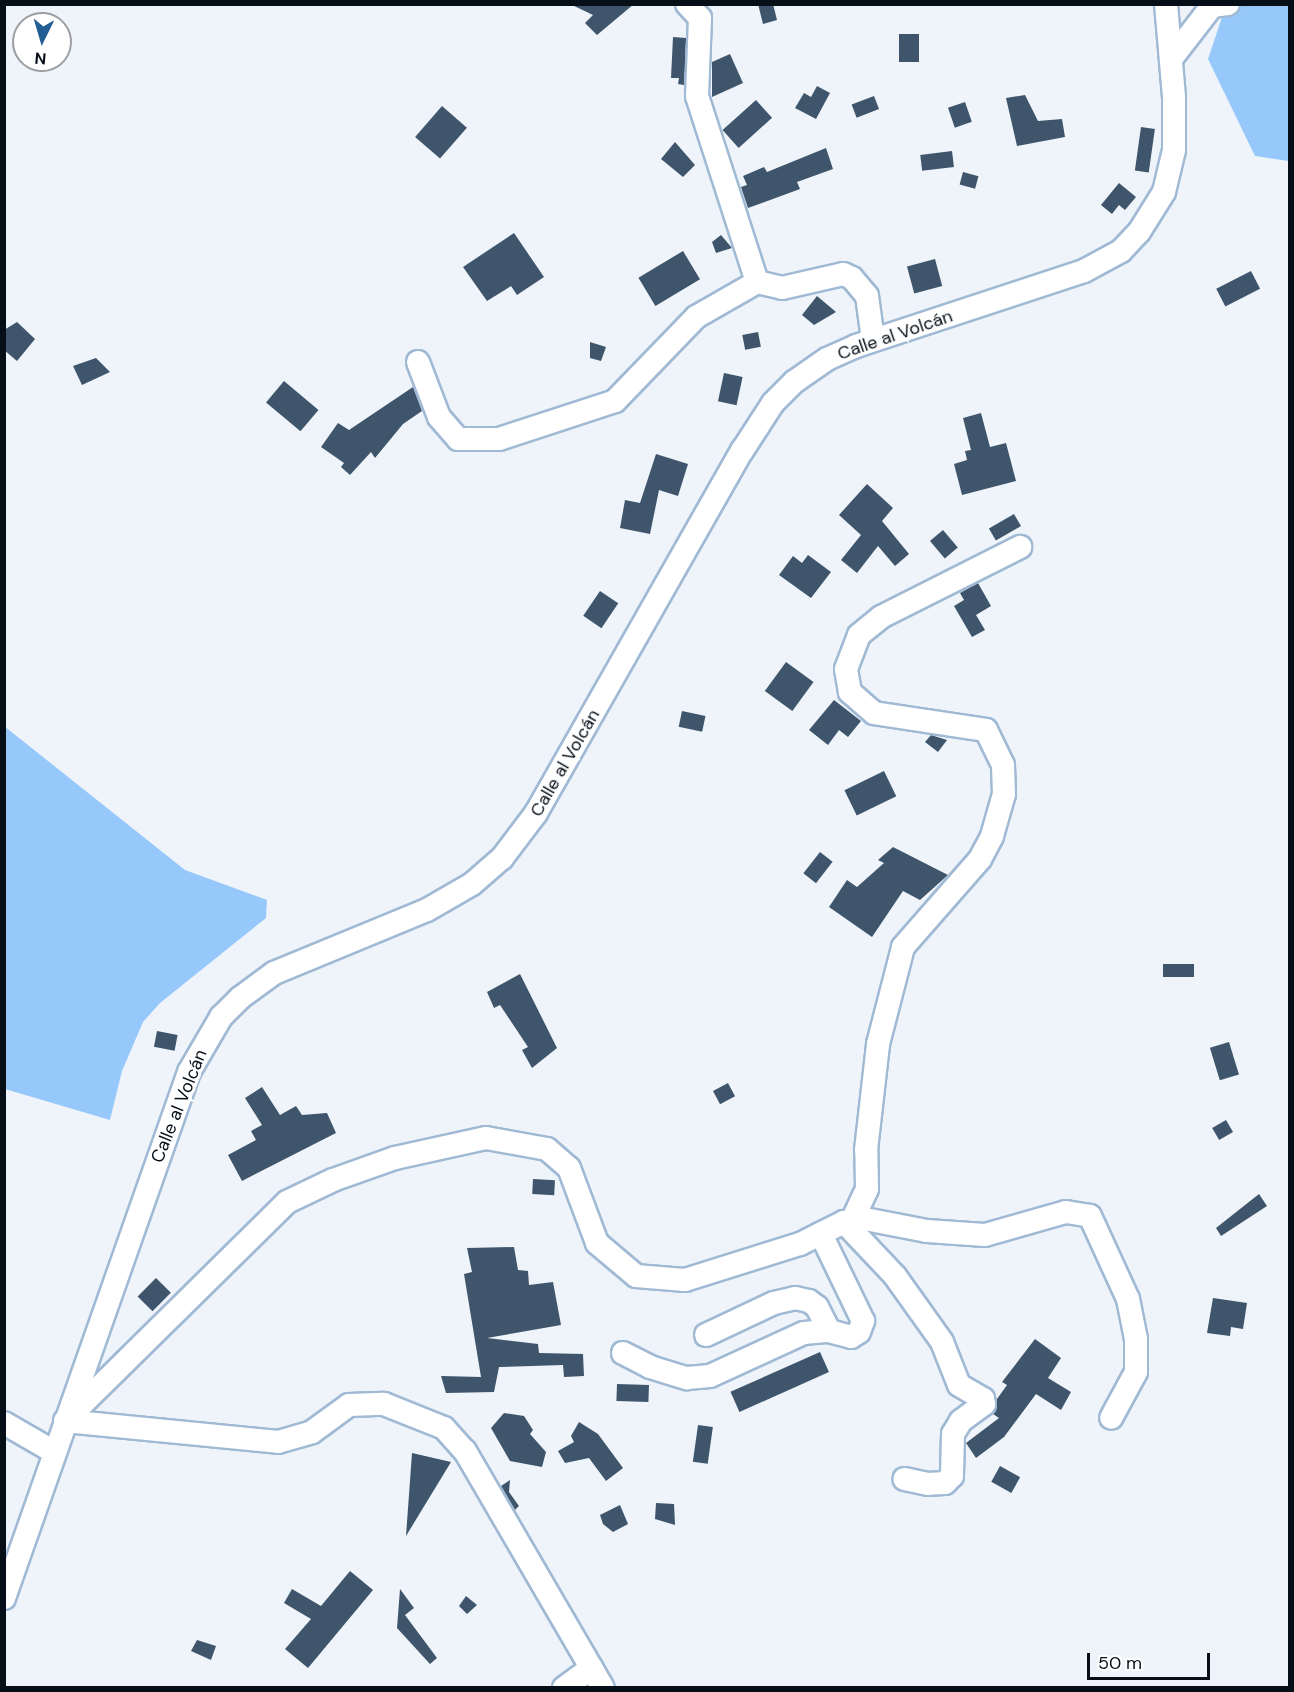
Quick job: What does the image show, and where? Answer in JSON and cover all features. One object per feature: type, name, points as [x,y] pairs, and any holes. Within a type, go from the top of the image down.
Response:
[{"type":"street","points":[[687,4],[700,18],[697,96],[757,282]]},
{"type":"street","name":"Calle al Volcán","points":[[4,1598],[189,1072],[221,1017],[240,998],[274,973],[427,910],[472,884],[502,858],[536,813],[773,403],[810,370],[873,340],[1084,272],[1121,251],[1154,212],[1171,171],[1175,138],[1166,4]]},
{"type":"street","points":[[1171,59],[1212,6],[1228,4]]},
{"type":"street","points":[[418,363],[439,417],[458,439],[499,439],[615,401],[696,317],[757,282],[782,288],[843,274],[852,278],[867,296],[873,340]]},
{"type":"street","points":[[848,1222],[867,1190],[866,1150],[878,1044],[903,947],[980,859],[998,820],[1004,794],[1003,765],[986,730],[874,713],[850,692],[846,669],[859,635],[881,617],[1020,546]]},
{"type":"street","points":[[65,1421],[287,1202],[333,1180],[395,1158],[486,1138],[546,1149],[569,1168],[597,1243],[636,1276],[685,1280],[821,1234],[848,1222],[865,1219],[927,1231],[985,1235],[1066,1212],[1090,1216],[1128,1299],[1136,1339],[1136,1372],[1111,1418]]},
{"type":"street","points":[[848,1222],[895,1276],[942,1342],[959,1385],[982,1399],[984,1404],[961,1421],[953,1434],[951,1476],[945,1483],[928,1484],[905,1479]]},
{"type":"street","points":[[623,1353],[669,1374],[687,1378],[710,1376],[804,1333],[829,1331],[851,1337],[859,1332],[862,1321],[821,1234]]},
{"type":"street","points":[[706,1335],[774,1303],[795,1298],[809,1301],[817,1307],[829,1331]]},
{"type":"street","points":[[65,1421],[278,1442],[312,1432],[349,1406],[384,1404],[444,1428],[465,1451],[597,1678],[564,1688]]},
{"type":"street","points":[[4,1423],[54,1452]]},
{"type":"shaded area","points":[[1226,5],[1289,5],[1289,161],[1255,156],[1208,59]]},
{"type":"shaded area","points":[[4,726],[185,870],[267,900],[266,918],[160,1003],[143,1022],[122,1071],[110,1120],[5,1089]]},
{"type":"building","points":[[570,4],[634,4],[597,35],[585,23],[593,15]]},
{"type":"building","points":[[758,4],[773,4],[777,20],[763,24]]},
{"type":"building","points":[[899,34],[919,34],[919,62],[899,62]]},
{"type":"building","points":[[673,37],[686,38],[684,85],[678,84],[679,78],[671,78]]},
{"type":"building","points":[[730,54],[743,83],[712,97],[712,62]]},
{"type":"building","points":[[817,86],[830,93],[816,119],[795,108],[804,93],[811,97]]},
{"type":"building","points":[[1025,95],[1038,121],[1062,119],[1065,137],[1017,146],[1006,98]]},
{"type":"building","points":[[874,96],[879,109],[857,118],[852,105]]},
{"type":"building","points":[[756,100],[772,118],[739,148],[723,130]]},
{"type":"building","points":[[965,102],[972,122],[955,128],[948,108]]},
{"type":"building","points":[[442,106],[467,128],[440,159],[415,137]]},
{"type":"building","points":[[1141,127],[1155,129],[1149,173],[1135,171]]},
{"type":"building","points":[[675,142],[695,165],[683,177],[661,159]]},
{"type":"building","points":[[826,148],[833,169],[797,182],[800,189],[748,208],[741,187],[747,185],[743,176],[764,167],[767,172]]},
{"type":"building","points":[[952,151],[954,167],[922,171],[920,155]]},
{"type":"building","points":[[963,172],[978,176],[975,189],[960,185]]},
{"type":"building","points":[[1119,183],[1136,197],[1125,210],[1119,205],[1112,214],[1101,205]]},
{"type":"building","points":[[514,233],[544,277],[517,295],[511,286],[487,301],[463,267]]},
{"type":"building","points":[[721,235],[732,248],[716,253],[712,242]]},
{"type":"building","points":[[683,251],[700,279],[655,306],[638,278]]},
{"type":"building","points":[[935,259],[942,286],[914,294],[907,267]]},
{"type":"building","points":[[1251,271],[1260,289],[1225,307],[1216,289]]},
{"type":"building","points":[[817,296],[836,312],[814,325],[802,315]]},
{"type":"building","points":[[17,322],[35,339],[17,361],[4,350],[4,330]]},
{"type":"building","points":[[758,332],[761,347],[745,350],[742,335]]},
{"type":"building","points":[[590,342],[606,347],[601,361],[590,358]]},
{"type":"building","points":[[96,358],[110,372],[82,385],[73,366]]},
{"type":"building","points":[[724,373],[743,377],[737,405],[718,401]]},
{"type":"building","points":[[284,381],[318,410],[300,431],[266,402]]},
{"type":"building","points":[[413,387],[422,411],[403,424],[375,458],[371,452],[350,475],[341,467],[344,463],[321,447],[338,423],[349,430]]},
{"type":"building","points":[[981,413],[990,447],[1006,443],[1016,481],[962,495],[954,464],[967,460],[965,451],[971,450],[963,418]]},
{"type":"building","points":[[656,454],[688,464],[678,496],[659,490],[650,534],[620,528],[625,500],[640,503]]},
{"type":"building","points":[[867,484],[893,508],[882,521],[909,554],[895,566],[878,546],[857,573],[841,560],[861,535],[839,515]]},
{"type":"building","points":[[1014,514],[1021,526],[996,541],[989,528]]},
{"type":"building","points":[[943,530],[958,548],[945,559],[930,541]]},
{"type":"building","points":[[808,555],[831,572],[811,598],[779,575],[793,556],[802,563]]},
{"type":"building","points":[[978,583],[991,606],[976,615],[985,630],[972,637],[954,606],[964,600],[960,593]]},
{"type":"building","points":[[600,591],[618,603],[601,628],[583,616]]},
{"type":"building","points":[[786,662],[814,682],[792,711],[765,691]]},
{"type":"building","points":[[834,700],[861,721],[848,737],[839,730],[828,745],[809,730]]},
{"type":"building","points":[[682,711],[705,716],[702,732],[679,727]]},
{"type":"building","points":[[931,735],[947,740],[938,752],[925,742]]},
{"type":"building","points":[[884,771],[896,796],[857,815],[844,790]]},
{"type":"building","points":[[893,847],[948,875],[920,900],[903,891],[872,937],[829,907],[847,880],[857,887],[884,863],[878,860]]},
{"type":"building","points":[[820,852],[833,862],[816,883],[803,873]]},
{"type":"building","points":[[1163,964],[1194,964],[1194,977],[1163,977]]},
{"type":"building","points":[[520,974],[557,1048],[532,1068],[522,1050],[528,1047],[500,1005],[494,1008],[487,992]]},
{"type":"building","points":[[157,1031],[178,1035],[175,1051],[154,1047]]},
{"type":"building","points":[[1229,1042],[1239,1075],[1220,1080],[1210,1048]]},
{"type":"building","points":[[728,1083],[735,1096],[720,1104],[713,1091]]},
{"type":"building","points":[[262,1087],[280,1115],[296,1106],[302,1115],[327,1113],[336,1133],[242,1181],[228,1155],[256,1140],[251,1131],[262,1125],[245,1098]]},
{"type":"building","points":[[1226,1120],[1233,1132],[1219,1140],[1212,1128]]},
{"type":"building","points":[[533,1179],[555,1180],[554,1195],[532,1194]]},
{"type":"building","points":[[1259,1194],[1267,1206],[1221,1236],[1216,1228]]},
{"type":"building","points":[[514,1247],[518,1270],[528,1271],[529,1285],[553,1282],[561,1325],[487,1338],[538,1344],[539,1353],[583,1354],[584,1376],[564,1377],[563,1365],[499,1367],[494,1392],[446,1393],[441,1376],[481,1377],[464,1274],[472,1272],[467,1248]]},
{"type":"building","points":[[156,1278],[171,1293],[152,1311],[138,1296]]},
{"type":"building","points":[[1213,1298],[1247,1303],[1243,1329],[1231,1327],[1230,1336],[1207,1333]]},
{"type":"building","points":[[1035,1339],[1061,1358],[1048,1378],[1071,1392],[1061,1410],[1036,1394],[1004,1437],[976,1458],[966,1443],[999,1418],[993,1414],[997,1399],[1007,1385],[1002,1382]]},
{"type":"building","points":[[820,1352],[829,1372],[739,1412],[730,1392]]},
{"type":"building","points":[[617,1384],[649,1385],[648,1402],[616,1401]]},
{"type":"building","points":[[504,1413],[524,1416],[533,1430],[530,1434],[546,1452],[542,1467],[510,1461],[491,1428]]},
{"type":"building","points":[[579,1422],[598,1434],[623,1468],[606,1481],[589,1458],[565,1463],[558,1451],[574,1442],[571,1436]]},
{"type":"building","points":[[698,1425],[713,1427],[708,1464],[693,1462]]},
{"type":"building","points":[[412,1453],[451,1462],[406,1536]]},
{"type":"building","points":[[1000,1466],[1020,1477],[1011,1493],[991,1482]]},
{"type":"building","points":[[510,1480],[509,1492],[519,1506],[515,1510],[501,1486]]},
{"type":"building","points":[[656,1503],[674,1504],[675,1525],[655,1519]]},
{"type":"building","points":[[620,1505],[628,1524],[613,1532],[603,1524],[600,1515]]},
{"type":"building","points":[[350,1571],[373,1590],[308,1668],[285,1649],[311,1619],[284,1603],[292,1589],[321,1606]]},
{"type":"building","points":[[400,1589],[414,1608],[405,1615],[437,1658],[430,1664],[397,1628]]},
{"type":"building","points":[[466,1596],[477,1605],[467,1614],[459,1606]]},
{"type":"building","points":[[197,1640],[216,1646],[211,1660],[191,1651]]}]
